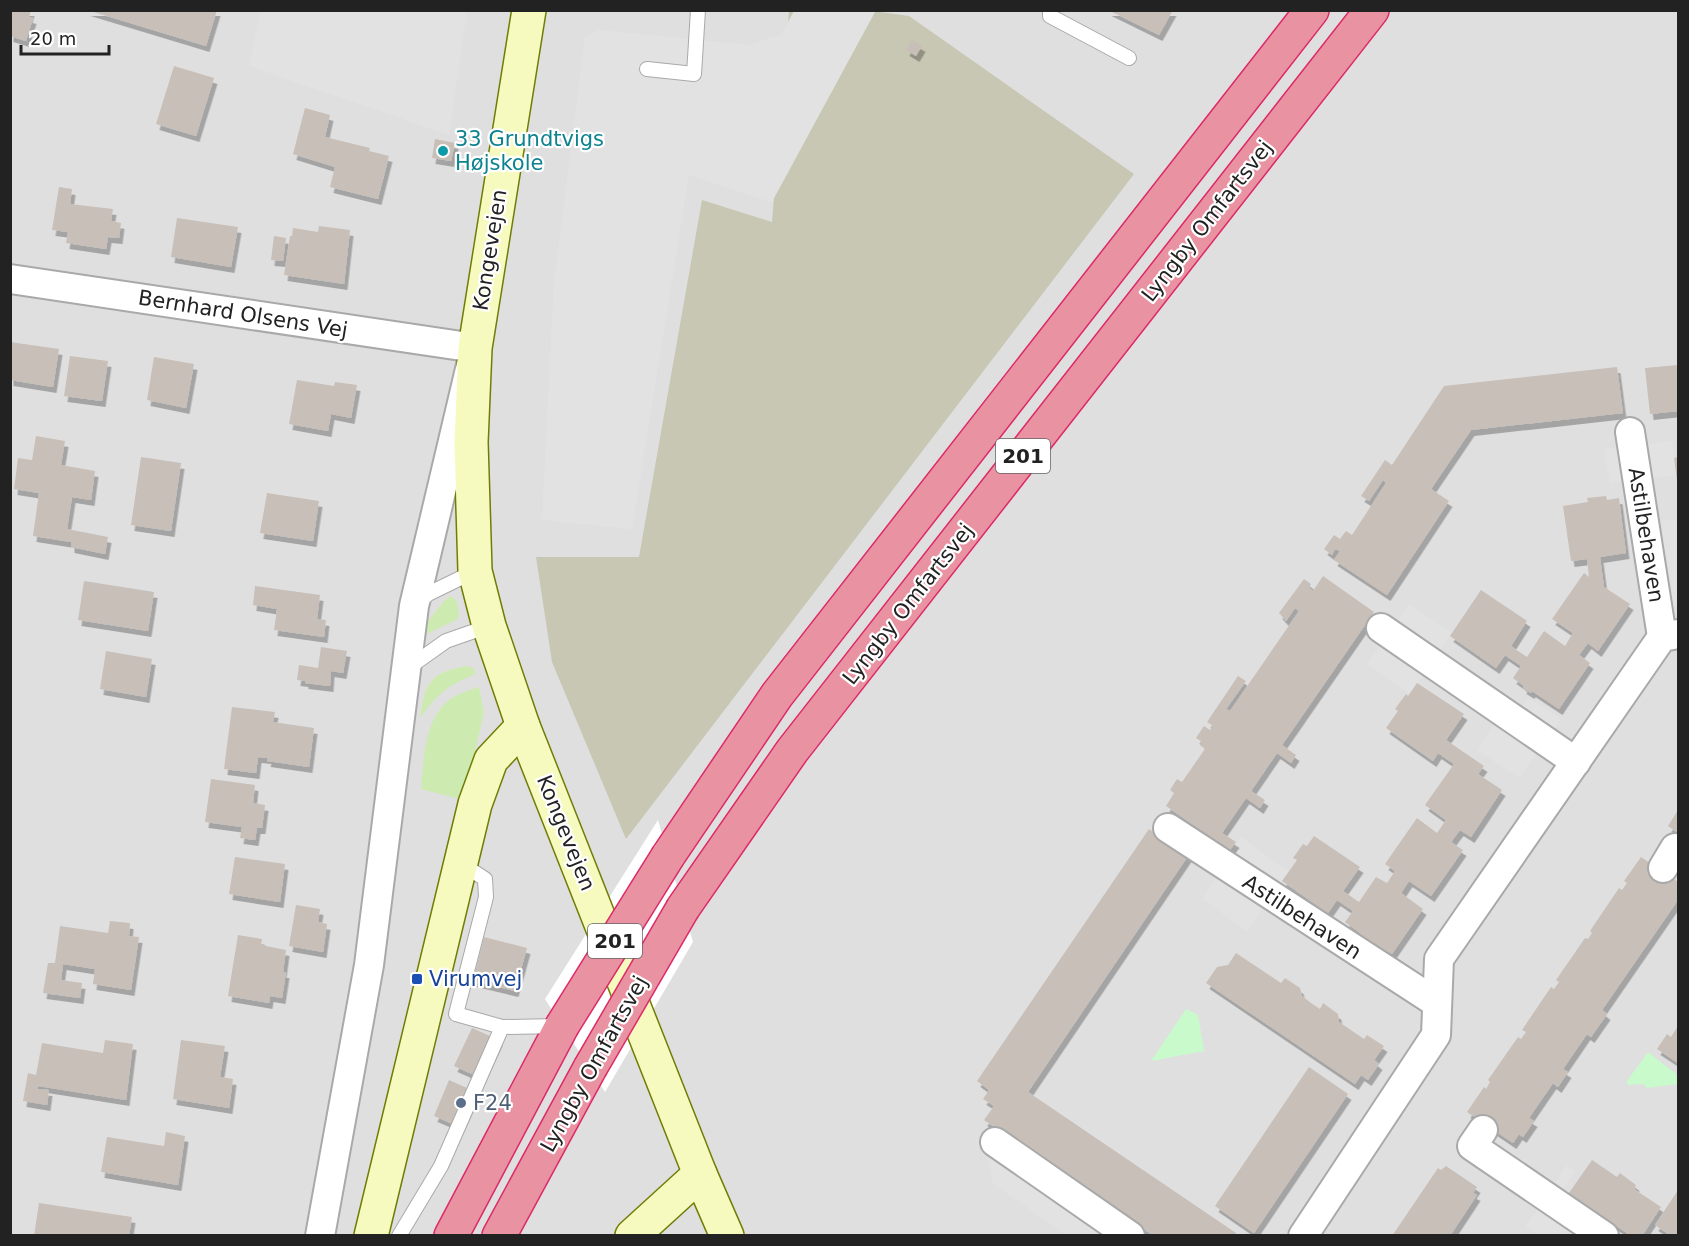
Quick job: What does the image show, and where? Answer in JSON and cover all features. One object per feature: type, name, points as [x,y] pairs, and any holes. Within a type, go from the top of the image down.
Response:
[{"type":"highway","name":"201","points":[[451,1236],[562,1026],[668,856],[777,695],[1312,10]]},
{"type":"highway","name":"Lyngby Omfartsvej","points":[[500,1236],[590,1068],[683,908],[792,751],[1372,10]]},
{"type":"street","name":"Kongevejen","points":[[320,1236],[369,965],[414,606],[475,348],[529,10]]},
{"type":"street","name":"Bernhard Olsens Vej","points":[[10,279],[475,348]]},
{"type":"street","name":"Kongevejen","points":[[475,348],[471,442],[475,571],[489,626],[523,726],[700,1174]]},
{"type":"street","name":"Astilbehaven","points":[[1303,1236],[1436,1035],[1439,959],[1576,762],[1670,636],[1630,432]]},
{"type":"street","points":[[1381,628],[1576,762]]},
{"type":"street","points":[[371,1236],[475,804],[491,760],[523,726]]},
{"type":"street","name":"Astilbehaven","points":[[1168,828],[1245,881],[1437,1003]]},
{"type":"street","points":[[1483,1130],[1472,1146],[1604,1236]]},
{"type":"street","points":[[995,1142],[1130,1236]]},
{"type":"street","points":[[632,1236],[700,1174],[727,1236]]},
{"type":"lane","points":[[647,69],[694,74],[698,10]]},
{"type":"lane","points":[[1050,10],[1050,16],[1129,58]]},
{"type":"lane","points":[[414,606],[428,594],[475,571]]},
{"type":"lane","points":[[406,669],[446,641],[489,626]]},
{"type":"lane","points":[[461,863],[485,879],[486,897],[456,1014],[502,1026],[562,1026]]},
{"type":"lane","points":[[399,1236],[441,1166],[502,1026]]},
{"type":"shaded area","points":[[865,10],[909,16],[1134,174],[626,839],[552,662],[536,557],[639,557],[702,200],[772,222],[789,11]]},
{"type":"shaded area","points":[[11,11],[1678,11],[1678,1235],[11,1235]]},
{"type":"shaded area","points":[[261,11],[467,11],[449,135],[249,66]]},
{"type":"shaded area","points":[[794,11],[875,12],[772,202],[689,175],[632,529],[542,520],[554,279],[585,38],[599,30],[748,45],[781,35]]},
{"type":"shaded area","points":[[1672,441],[1676,475],[1610,483],[1604,449]]},
{"type":"shaded area","points":[[1678,519],[1678,606],[1662,609],[1646,522]]},
{"type":"shaded area","points":[[1409,604],[1452,633],[1410,694],[1367,664]]},
{"type":"shaded area","points":[[1529,698],[1561,719],[1519,778],[1477,750],[1503,711],[1514,719]]},
{"type":"shaded area","points":[[1241,837],[1289,872],[1247,931],[1202,899]]},
{"type":"shaded area","points":[[1002,1132],[1154,1235],[1067,1235],[993,1184],[988,1155]]},
{"type":"shaded area","points":[[1567,1165],[1575,1171],[1561,1193],[1625,1235],[1538,1235],[1525,1227]]},
{"type":"green space","points":[[451,596],[457,601],[459,616],[456,620],[422,636],[421,630],[444,601]]},
{"type":"green space","points":[[467,666],[473,668],[476,674],[444,691],[420,718],[424,696],[432,681],[445,672]]},
{"type":"green space","points":[[479,687],[484,712],[464,800],[421,789],[427,739],[436,716],[452,698]]},
{"type":"green space","points":[[1186,1009],[1198,1015],[1204,1051],[1151,1061]]},
{"type":"green space","points":[[1648,1052],[1675,1073],[1678,1084],[1647,1088],[1643,1084],[1628,1085],[1627,1081]]},
{"type":"pier","points":[[658,820],[693,942],[605,1092],[545,999]]},
{"type":"building","points":[[10,10],[31,10],[29,17],[33,18],[26,41],[10,36]]},
{"type":"building","points":[[87,10],[217,10],[206,46]]},
{"type":"building","points":[[1108,10],[1173,10],[1159,35]]},
{"type":"building","points":[[912,40],[922,46],[916,56],[906,50]]},
{"type":"building","points":[[174,66],[214,78],[196,136],[156,124]]},
{"type":"building","points":[[305,108],[330,115],[325,137],[370,148],[369,151],[389,156],[378,199],[330,187],[335,167],[293,154]]},
{"type":"building","name":"33 Grundtvigs Højskole","points":[[435,139],[455,143],[451,161],[432,158]]},
{"type":"building","points":[[59,187],[72,189],[70,204],[113,209],[111,221],[121,223],[119,238],[108,237],[106,249],[66,243],[68,232],[52,230]]},
{"type":"building","points":[[177,218],[238,227],[231,267],[171,257]]},
{"type":"building","points":[[319,226],[350,230],[344,284],[284,275],[293,228],[318,232]]},
{"type":"building","points":[[274,236],[286,238],[283,261],[271,260]]},
{"type":"building","points":[[10,342],[59,349],[53,387],[10,380]]},
{"type":"building","points":[[70,356],[108,361],[102,401],[64,396]]},
{"type":"building","points":[[154,357],[194,364],[186,408],[147,400]]},
{"type":"building","points":[[1678,365],[1678,411],[1650,414],[1645,368]]},
{"type":"building","points":[[1617,367],[1623,413],[1471,430],[1431,489],[1449,501],[1387,595],[1334,560],[1340,551],[1335,549],[1332,555],[1324,549],[1334,535],[1340,539],[1346,531],[1352,535],[1386,483],[1383,480],[1369,501],[1361,496],[1385,460],[1392,465],[1444,386]]},
{"type":"building","points":[[297,380],[334,386],[335,382],[357,385],[351,418],[331,414],[328,431],[289,424]]},
{"type":"building","points":[[36,436],[65,441],[61,465],[95,471],[91,500],[72,497],[67,529],[108,537],[105,554],[71,547],[71,542],[33,536],[39,493],[14,489],[18,458],[32,460]]},
{"type":"building","points":[[141,457],[181,463],[171,531],[131,525]]},
{"type":"building","points":[[1678,457],[1678,480],[1677,480],[1674,458]]},
{"type":"building","points":[[267,493],[319,501],[313,541],[260,533]]},
{"type":"building","points":[[1606,496],[1607,500],[1619,498],[1626,553],[1600,557],[1604,587],[1630,604],[1598,651],[1588,643],[1579,655],[1590,663],[1559,709],[1532,691],[1531,693],[1523,688],[1524,686],[1513,678],[1521,666],[1505,655],[1496,668],[1450,636],[1481,590],[1527,621],[1511,646],[1527,657],[1544,631],[1565,646],[1573,633],[1552,619],[1584,573],[1589,577],[1587,559],[1571,561],[1563,506],[1588,502],[1587,498]]},
{"type":"building","points":[[1323,576],[1374,612],[1282,745],[1296,755],[1291,763],[1277,753],[1251,791],[1265,800],[1260,808],[1246,798],[1222,833],[1236,842],[1230,850],[1166,806],[1174,793],[1170,790],[1177,779],[1182,782],[1205,749],[1200,745],[1202,742],[1196,738],[1204,726],[1210,730],[1213,726],[1207,722],[1238,676],[1246,681],[1226,709],[1230,711],[1299,611],[1295,608],[1286,621],[1279,613],[1304,579],[1311,584],[1309,588],[1313,591]]},
{"type":"building","points":[[84,581],[154,592],[148,631],[78,620]]},
{"type":"building","points":[[255,586],[320,595],[317,619],[326,620],[324,637],[274,630],[277,609],[253,605]]},
{"type":"building","points":[[321,647],[347,651],[343,673],[331,671],[330,686],[297,680],[299,665],[318,668]]},
{"type":"building","points":[[106,651],[152,659],[146,697],[100,689]]},
{"type":"building","points":[[1417,683],[1464,714],[1446,740],[1484,766],[1478,774],[1502,790],[1471,837],[1460,830],[1451,842],[1463,850],[1431,896],[1409,881],[1401,893],[1423,909],[1392,954],[1359,935],[1360,933],[1345,922],[1353,911],[1337,900],[1328,913],[1282,881],[1297,860],[1293,858],[1303,844],[1307,846],[1314,836],[1360,867],[1343,891],[1359,902],[1376,877],[1387,883],[1395,871],[1385,864],[1417,818],[1437,833],[1446,820],[1425,805],[1454,764],[1438,753],[1433,761],[1386,728],[1398,711],[1395,709]]},
{"type":"building","points":[[232,707],[275,712],[273,722],[314,728],[309,767],[267,761],[268,758],[258,757],[256,773],[224,769]]},
{"type":"building","points":[[211,779],[255,785],[253,803],[265,805],[262,828],[257,828],[255,840],[240,838],[242,827],[205,822]]},
{"type":"building","points":[[1678,810],[1678,833],[1668,826]]},
{"type":"building","points":[[1149,829],[1188,856],[1028,1092],[1236,1233],[1234,1236],[1154,1236],[984,1120],[994,1106],[983,1099],[989,1090],[977,1081]]},
{"type":"building","points":[[235,857],[285,864],[280,902],[229,894]]},
{"type":"building","points":[[1641,857],[1678,882],[1678,900],[1602,1010],[1607,1014],[1591,1037],[1587,1034],[1563,1069],[1568,1072],[1558,1087],[1553,1083],[1529,1118],[1534,1121],[1523,1137],[1519,1134],[1513,1143],[1467,1112],[1484,1087],[1486,1089],[1490,1082],[1488,1080],[1518,1037],[1521,1039],[1526,1032],[1522,1030],[1551,987],[1554,989],[1559,982],[1556,980],[1585,938],[1588,939],[1592,933],[1590,931],[1619,888],[1622,890],[1627,883],[1624,881]]},
{"type":"building","points":[[296,905],[320,909],[318,922],[327,924],[323,952],[289,946]]},
{"type":"building","points":[[110,921],[130,923],[129,936],[139,937],[131,990],[93,984],[95,969],[63,964],[61,980],[82,983],[80,998],[43,993],[48,963],[55,963],[60,926],[108,933]]},
{"type":"building","points":[[238,935],[262,939],[261,945],[286,950],[283,972],[286,972],[282,998],[270,996],[269,1003],[228,996]]},
{"type":"building","points":[[484,937],[527,948],[515,991],[473,981]]},
{"type":"building","points":[[1236,953],[1281,983],[1285,978],[1300,988],[1302,996],[1311,1003],[1320,1009],[1323,1003],[1338,1014],[1339,1022],[1364,1039],[1367,1035],[1384,1046],[1374,1060],[1379,1064],[1368,1080],[1361,1075],[1355,1084],[1206,983],[1217,967],[1228,965]]},
{"type":"building","points":[[1678,1026],[1678,1063],[1657,1049],[1667,1034],[1671,1037]]},
{"type":"building","points":[[472,1028],[499,1040],[481,1078],[454,1066]]},
{"type":"building","points":[[105,1040],[133,1044],[126,1100],[38,1086],[38,1089],[49,1090],[47,1105],[23,1101],[28,1073],[36,1075],[42,1043],[103,1053]]},
{"type":"building","points":[[181,1040],[225,1046],[220,1077],[233,1079],[229,1108],[173,1099]]},
{"type":"building","points":[[1309,1067],[1348,1094],[1254,1233],[1215,1206]]},
{"type":"building","points":[[449,1080],[476,1092],[460,1127],[434,1116]]},
{"type":"building","points":[[166,1132],[185,1136],[178,1185],[101,1172],[107,1137],[164,1146]]},
{"type":"building","points":[[1592,1160],[1617,1177],[1620,1173],[1636,1185],[1634,1189],[1661,1207],[1642,1236],[1631,1236],[1569,1193]]},
{"type":"building","points":[[1446,1166],[1477,1187],[1473,1193],[1477,1195],[1450,1236],[1392,1236],[1438,1168],[1441,1170]]},
{"type":"building","points":[[1678,1190],[1678,1236],[1671,1236],[1655,1225]]},
{"type":"building","points":[[39,1203],[132,1217],[129,1236],[34,1236]]},
{"type":"place","name":"33 Grundtvigs Højskole","points":[[443,151]]},
{"type":"place","name":"Virumvej","points":[[417,979]]},
{"type":"place","name":"F24","points":[[461,1103]]}]
